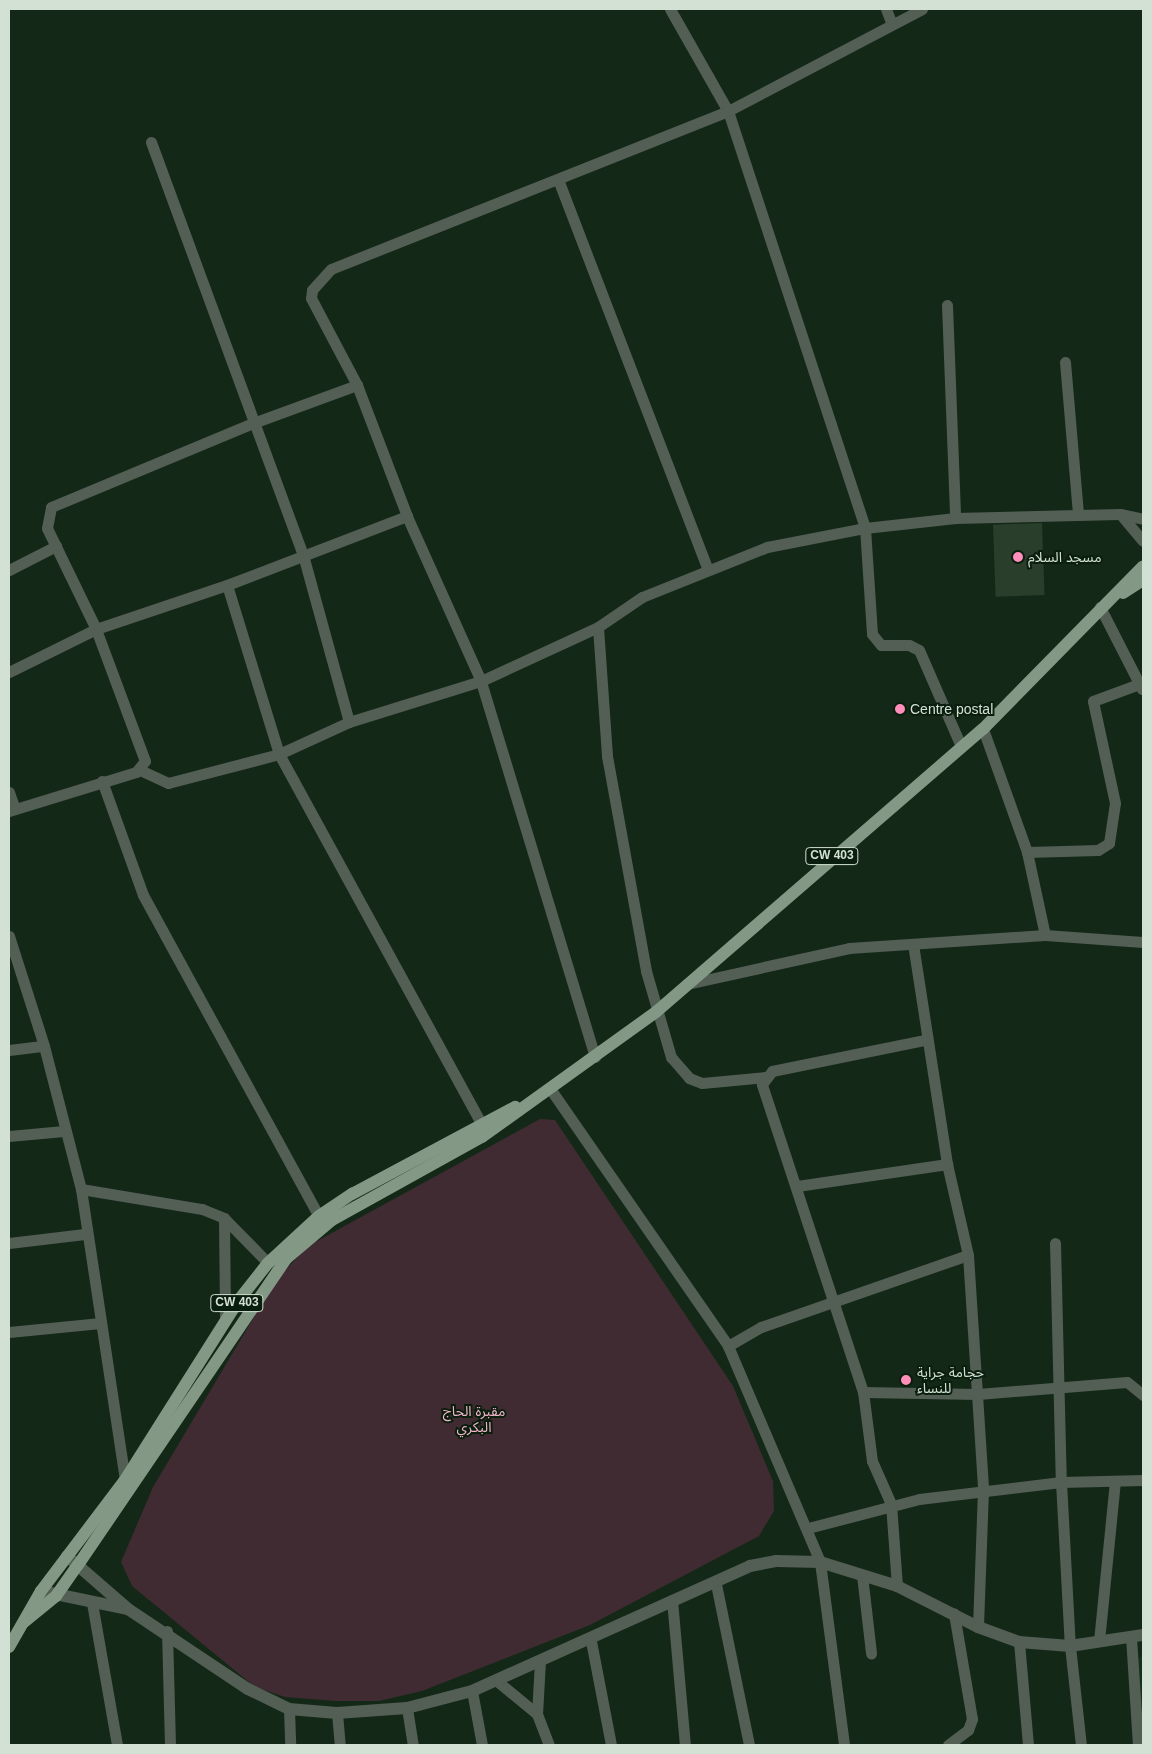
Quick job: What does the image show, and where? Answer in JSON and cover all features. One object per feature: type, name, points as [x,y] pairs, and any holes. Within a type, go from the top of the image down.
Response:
[{"type":"main road","name":"CW 403","points":[[24,1622],[56,1596],[287,1258],[332,1220],[482,1137],[551,1090],[656,1012],[682,986],[983,729],[1100,607],[1143,566]]},
{"type":"main road","name":"CW 403","points":[[1100,607],[1143,580]]},
{"type":"main road","name":"CW 403","points":[[9,1647],[42,1591],[125,1480],[225,1320],[268,1263],[319,1216],[481,1123],[551,1090]]},
{"type":"street","points":[[670,9],[728,111],[865,528],[872,634],[881,644],[909,645],[919,650],[961,746]]},
{"type":"street","points":[[886,9],[891,22]]},
{"type":"street","points":[[595,1057],[481,681],[407,516],[357,385],[311,298],[320,276],[559,182],[728,111],[891,22],[922,9]]},
{"type":"street","points":[[151,142],[303,556],[350,722]]},
{"type":"street","points":[[559,182],[707,567]]},
{"type":"street","points":[[947,305],[955,518]]},
{"type":"street","points":[[1065,362],[1078,514]]},
{"type":"street","points":[[140,770],[144,757],[96,629],[45,520],[51,507],[253,422],[357,385]]},
{"type":"street","points":[[1120,514],[1143,541]]},
{"type":"street","points":[[9,792],[12,810],[140,770],[168,783],[279,754],[350,722],[481,681],[598,627],[642,596],[707,567],[767,547],[865,528],[955,518],[1120,514],[1143,519]]},
{"type":"street","points":[[9,672],[96,629],[227,585],[407,516]]},
{"type":"street","points":[[9,570],[56,546]]},
{"type":"street","points":[[227,585],[279,754],[481,1123]]},
{"type":"street","points":[[1027,852],[1098,850],[1109,843],[1115,803],[1093,701],[1141,688],[1100,607]]},
{"type":"street","points":[[598,627],[607,756],[656,1012],[671,1057],[689,1078],[714,1084],[765,1077]]},
{"type":"street","points":[[983,729],[1027,852],[1045,935]]},
{"type":"street","points":[[102,781],[143,894],[319,1216]]},
{"type":"street","points":[[682,986],[849,948],[1045,935],[1143,942]]},
{"type":"street","points":[[9,938],[44,1046],[64,1132],[80,1189],[84,1234],[101,1324],[125,1480]]},
{"type":"street","points":[[914,944],[926,1040],[947,1164],[968,1254],[983,1490],[978,1627]]},
{"type":"street","points":[[897,1586],[891,1504],[872,1461],[863,1392],[762,1084],[765,1077],[772,1071],[926,1040]]},
{"type":"street","points":[[9,1050],[44,1046]]},
{"type":"street","points":[[551,1090],[728,1346],[808,1528],[820,1562],[844,1745]]},
{"type":"street","points":[[9,1136],[64,1132]]},
{"type":"street","points":[[797,1186],[947,1164]]},
{"type":"street","points":[[80,1189],[183,1203],[224,1218],[268,1263]]},
{"type":"street","points":[[224,1218],[225,1320]]},
{"type":"street","points":[[9,1243],[84,1234]]},
{"type":"street","points":[[1055,1242],[1061,1482],[1070,1646],[1081,1745]]},
{"type":"street","points":[[728,1346],[761,1327],[835,1303],[968,1254]]},
{"type":"street","points":[[9,1332],[101,1324]]},
{"type":"street","points":[[863,1392],[978,1394],[1058,1384],[1127,1382],[1143,1395]]},
{"type":"street","points":[[808,1528],[891,1504],[983,1490],[1061,1482],[1143,1480]]},
{"type":"street","points":[[1099,1641],[1115,1482]]},
{"type":"street","points":[[67,1556],[128,1609],[167,1631],[248,1689],[289,1709],[337,1714],[407,1708],[472,1691],[591,1641],[672,1600],[716,1584],[750,1566],[820,1562],[897,1586],[978,1627],[1019,1642],[1070,1646],[1137,1636],[1138,1745]]},
{"type":"street","points":[[862,1575],[871,1653]]},
{"type":"street","points":[[716,1584],[749,1745]]},
{"type":"street","points":[[42,1591],[56,1596],[128,1609]]},
{"type":"street","points":[[672,1600],[685,1745]]},
{"type":"street","points":[[92,1603],[117,1745]]},
{"type":"street","points":[[948,1745],[968,1730],[972,1719],[954,1614]]},
{"type":"street","points":[[167,1631],[170,1745]]},
{"type":"street","points":[[591,1641],[611,1745]]},
{"type":"street","points":[[1019,1642],[1028,1745]]},
{"type":"street","points":[[540,1661],[537,1714],[549,1745]]},
{"type":"street","points":[[497,1681],[537,1714]]},
{"type":"street","points":[[472,1691],[482,1745]]},
{"type":"street","points":[[407,1708],[413,1745]]},
{"type":"street","points":[[289,1709],[290,1745]]},
{"type":"street","points":[[337,1714],[340,1745]]},
{"type":"shaded area","points":[[1143,1654],[1143,1745],[1137,1660]]},
{"type":"green space","name":"مقبرة الحاج البكري","points":[[540,1119],[555,1120],[733,1386],[773,1481],[774,1511],[759,1536],[590,1625],[422,1691],[379,1701],[335,1701],[285,1697],[255,1687],[132,1586],[121,1562],[153,1487],[276,1280],[308,1246]]},
{"type":"building","name":"مسجد السلام","points":[[1042,523],[1045,595],[996,597],[993,525]]},
{"type":"place","name":"مسجد السلام","points":[[1018,557]]},
{"type":"place","name":"Centre postal","points":[[900,709]]},
{"type":"place","name":"حجامة جراية للنساء","points":[[906,1380]]}]
